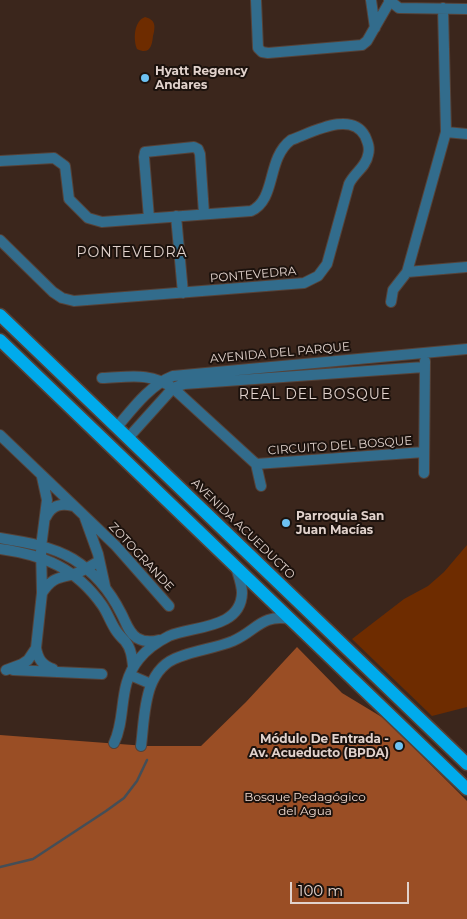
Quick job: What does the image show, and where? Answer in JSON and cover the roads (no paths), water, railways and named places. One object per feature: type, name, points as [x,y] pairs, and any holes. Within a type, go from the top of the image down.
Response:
[{"type":"main road","name":"AVENIDA ACUEDUCTO","points":[[0,315],[467,764]]},
{"type":"main road","points":[[0,340],[164,499],[465,784]]},
{"type":"street","points":[[256,0],[257,42],[258,48],[262,52],[362,45],[367,41],[390,0],[399,8],[467,8]]},
{"type":"street","points":[[371,0],[375,28]]},
{"type":"street","points":[[391,302],[394,290],[407,272],[446,132],[443,8]]},
{"type":"street","name":"PONTEVEDRA","points":[[0,161],[54,158],[65,166],[69,199],[88,218],[102,222],[245,212],[251,210],[260,205],[265,198],[278,155],[286,144],[291,140],[332,125],[347,123],[359,129],[366,138],[369,149],[367,159],[351,179],[327,264],[318,276],[310,281],[298,284],[74,302],[53,292],[0,240]]},
{"type":"street","points":[[446,132],[467,134]]},
{"type":"street","points":[[149,218],[144,157],[146,152],[194,147],[198,149],[200,154],[204,214]]},
{"type":"street","points":[[176,216],[183,293]]},
{"type":"street","points":[[407,272],[467,267]]},
{"type":"street","name":"AVENIDA DEL PARQUE","points":[[117,427],[162,380],[184,373],[467,349]]},
{"type":"street","name":"CIRCUITO DEL BOSQUE","points":[[424,473],[425,353]]},
{"type":"street","name":"AVENIDA DEL PARQUE","points":[[173,388],[184,384],[424,367]]},
{"type":"street","points":[[102,378],[146,377],[162,380]]},
{"type":"street","name":"CIRCUITO DEL BOSQUE","points":[[162,380],[173,388],[257,468],[424,452]]},
{"type":"street","points":[[128,438],[173,388]]},
{"type":"street","points":[[136,406],[148,416]]},
{"type":"street","name":"ZOTOGRANDE","points":[[0,435],[116,546],[169,606]]},
{"type":"street","points":[[257,468],[261,486]]},
{"type":"street","points":[[40,474],[44,482],[47,500],[41,547],[42,593],[36,648],[38,656],[44,665],[59,672]]},
{"type":"street","points":[[46,518],[49,511],[60,504],[73,506]]},
{"type":"street","points":[[85,518],[106,588],[126,634],[130,649],[132,671]]},
{"type":"street","points":[[0,538],[41,547],[73,559],[106,588]]},
{"type":"street","points":[[42,593],[52,581],[85,568],[98,557],[100,549],[105,546],[116,546]]},
{"type":"street","points":[[0,549],[16,551],[58,564],[81,581],[98,600],[116,631],[143,640],[160,640]]},
{"type":"street","points":[[114,743],[118,736],[124,690],[132,671],[147,649],[160,640],[220,622],[233,614],[241,600],[242,591],[235,566]]},
{"type":"street","points":[[141,746],[146,705],[151,684],[158,671],[177,657],[225,644],[242,636],[268,619],[291,619]]},
{"type":"street","points":[[3,670],[28,660],[36,648]]},
{"type":"street","points":[[3,670],[102,674]]},
{"type":"street","points":[[132,671],[151,684]]},
{"type":"waterway","points":[[0,867],[33,859],[124,798],[137,781],[147,760]]},
{"type":"place","name":"Hyatt Regency Andares","points":[[145,78]]},
{"type":"place","name":"Parroquia San Juan Macías","points":[[286,523]]},
{"type":"place","name":"Módulo De Entrada - Av. Acueducto (BPDA)","points":[[399,746]]},
{"type":"district","name":"PONTEVEDRA","points":[[132,253]]},
{"type":"district","name":"REAL DEL BOSQUE","points":[[315,395]]},
{"type":"park label","name":"Bosque Pedagógico del Agua","points":[[305,804]]}]
